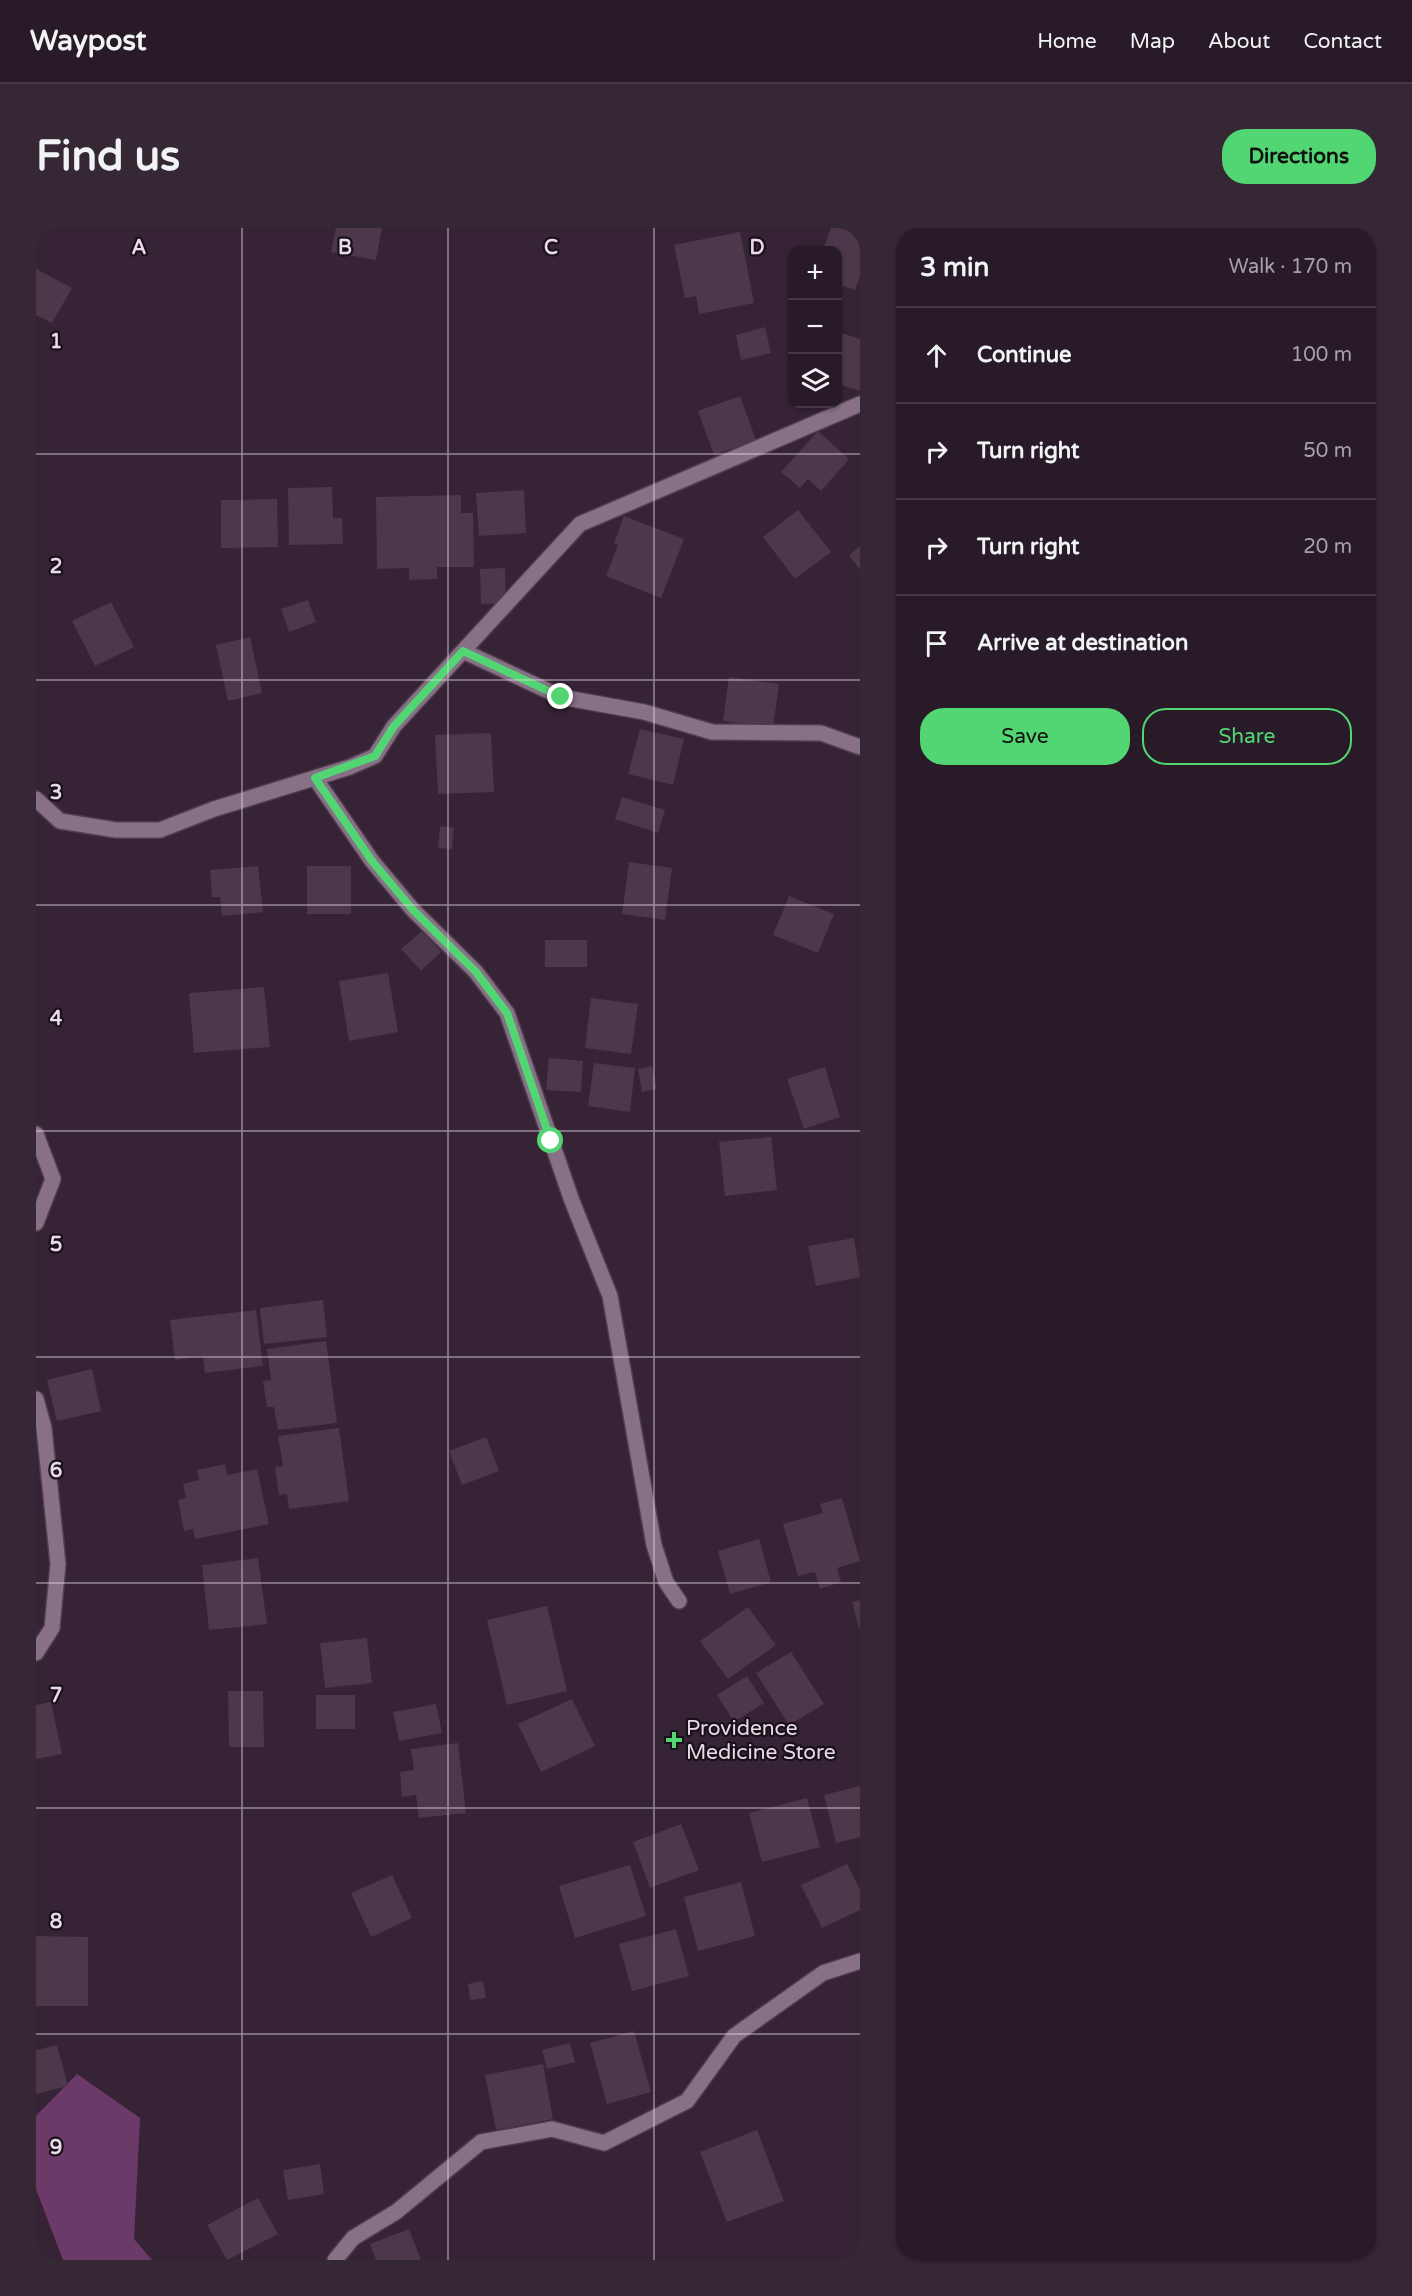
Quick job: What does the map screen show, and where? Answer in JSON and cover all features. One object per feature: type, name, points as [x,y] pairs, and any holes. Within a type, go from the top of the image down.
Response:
[{"type":"street","points":[[36,799],[60,821],[116,830],[159,830],[214,809],[315,778],[375,756],[394,726],[580,524],[860,404]]},
{"type":"street","points":[[463,651],[561,697],[644,712],[712,732],[821,733],[860,747]]},
{"type":"street","points":[[315,778],[372,861],[413,910],[476,972],[507,1013],[572,1201],[610,1296],[654,1545],[666,1582],[679,1601]]},
{"type":"street","points":[[36,1134],[53,1179],[36,1223]]},
{"type":"street","points":[[36,1399],[44,1428],[58,1564],[52,1628],[36,1653]]},
{"type":"street","points":[[335,2260],[353,2238],[396,2212],[481,2142],[552,2129],[604,2143],[687,2101],[734,2036],[823,1973],[860,1961]]},
{"type":"shaded area","points":[[77,2074],[140,2118],[134,2239],[152,2260],[63,2260],[36,2189],[36,2116]]},
{"type":"building","points":[[336,228],[382,228],[376,260],[331,252]]},
{"type":"building","points":[[831,228],[860,228],[860,277],[855,290],[842,285],[842,246],[824,246]]},
{"type":"building","points":[[740,232],[754,303],[699,314],[696,296],[685,298],[674,245]]},
{"type":"building","points":[[36,269],[72,288],[52,323],[36,315]]},
{"type":"building","points":[[765,327],[771,353],[741,360],[736,335]]},
{"type":"building","points":[[842,333],[860,339],[860,391],[842,385]]},
{"type":"building","points":[[740,396],[756,440],[714,455],[698,411]]},
{"type":"building","points":[[818,431],[849,459],[821,491],[808,479],[800,488],[781,472]]},
{"type":"building","points":[[332,487],[333,518],[342,518],[343,544],[289,545],[288,488]]},
{"type":"building","points":[[524,490],[526,533],[479,536],[476,493]]},
{"type":"building","points":[[461,495],[461,513],[473,513],[474,567],[437,567],[437,579],[409,580],[409,568],[377,569],[376,497]]},
{"type":"building","points":[[277,499],[278,547],[221,548],[221,500]]},
{"type":"building","points":[[798,510],[831,552],[795,579],[763,537]]},
{"type":"building","points":[[624,516],[684,539],[661,598],[606,576],[618,545],[614,543]]},
{"type":"building","points":[[860,546],[860,570],[849,555]]},
{"type":"building","points":[[505,568],[506,603],[481,604],[480,569]]},
{"type":"building","points":[[308,600],[316,622],[289,632],[281,609]]},
{"type":"building","points":[[111,602],[134,647],[95,666],[72,621]]},
{"type":"building","points":[[250,637],[262,693],[228,701],[216,645]]},
{"type":"building","points":[[729,677],[779,684],[773,728],[723,721]]},
{"type":"building","points":[[640,729],[684,739],[673,785],[628,774]]},
{"type":"building","points":[[491,733],[494,792],[438,794],[435,735]]},
{"type":"building","points":[[622,797],[665,810],[658,833],[615,819]]},
{"type":"building","points":[[440,826],[454,828],[452,849],[438,848]]},
{"type":"building","points":[[629,862],[672,868],[665,920],[622,914]]},
{"type":"building","points":[[258,866],[263,912],[222,916],[220,897],[212,897],[210,870]]},
{"type":"building","points":[[307,866],[351,866],[351,914],[307,914]]},
{"type":"building","points":[[789,896],[834,914],[818,953],[773,935]]},
{"type":"building","points":[[422,931],[441,952],[421,971],[401,949]]},
{"type":"building","points":[[545,940],[587,940],[587,967],[545,967]]},
{"type":"building","points":[[388,973],[398,1032],[349,1041],[339,981]]},
{"type":"building","points":[[264,987],[270,1047],[194,1053],[189,993]]},
{"type":"building","points":[[591,998],[638,1004],[631,1054],[585,1048]]},
{"type":"building","points":[[549,1058],[583,1061],[581,1092],[546,1090]]},
{"type":"building","points":[[594,1063],[635,1068],[630,1112],[588,1106]]},
{"type":"building","points":[[652,1066],[657,1089],[642,1092],[638,1069]]},
{"type":"building","points":[[825,1067],[840,1117],[804,1129],[787,1079]]},
{"type":"building","points":[[771,1137],[777,1190],[725,1196],[719,1142]]},
{"type":"building","points":[[854,1238],[860,1277],[816,1286],[808,1246]]},
{"type":"building","points":[[323,1300],[327,1337],[264,1344],[260,1308]]},
{"type":"building","points":[[256,1310],[263,1366],[205,1373],[203,1356],[175,1360],[170,1320]]},
{"type":"building","points":[[326,1341],[337,1423],[278,1430],[274,1407],[267,1407],[263,1381],[271,1380],[267,1349]]},
{"type":"building","points":[[92,1369],[101,1411],[57,1421],[47,1380]]},
{"type":"building","points":[[339,1428],[349,1501],[289,1509],[287,1494],[279,1495],[275,1467],[283,1466],[278,1436]]},
{"type":"building","points":[[486,1437],[499,1471],[462,1485],[449,1451]]},
{"type":"building","points":[[225,1464],[227,1475],[257,1469],[269,1524],[195,1539],[193,1529],[184,1531],[178,1500],[186,1498],[183,1484],[199,1480],[197,1470]]},
{"type":"building","points":[[842,1498],[860,1561],[837,1568],[841,1582],[820,1589],[815,1572],[798,1576],[783,1524],[823,1513],[820,1504]]},
{"type":"building","points":[[759,1539],[771,1582],[730,1594],[718,1551]]},
{"type":"building","points":[[258,1558],[267,1624],[209,1630],[202,1565]]},
{"type":"building","points":[[860,1600],[860,1628],[859,1628],[852,1602]]},
{"type":"building","points":[[547,1606],[567,1691],[507,1705],[487,1620]]},
{"type":"building","points":[[748,1607],[776,1645],[728,1679],[700,1641]]},
{"type":"building","points":[[367,1638],[372,1683],[325,1688],[320,1643]]},
{"type":"building","points":[[791,1652],[824,1704],[789,1725],[756,1673]]},
{"type":"building","points":[[747,1676],[764,1703],[734,1722],[717,1695]]},
{"type":"building","points":[[228,1691],[263,1691],[264,1747],[229,1747]]},
{"type":"building","points":[[316,1695],[355,1695],[355,1729],[316,1729]]},
{"type":"building","points":[[572,1699],[595,1746],[541,1772],[518,1724]]},
{"type":"building","points":[[51,1702],[62,1754],[36,1759],[36,1705]]},
{"type":"building","points":[[436,1704],[442,1733],[399,1741],[393,1712]]},
{"type":"building","points":[[458,1743],[466,1813],[419,1818],[416,1795],[402,1797],[400,1772],[414,1770],[411,1749]]},
{"type":"building","points":[[860,1786],[860,1837],[836,1843],[824,1795]]},
{"type":"building","points":[[807,1798],[820,1847],[762,1862],[749,1813]]},
{"type":"building","points":[[681,1824],[699,1870],[650,1888],[633,1842]]},
{"type":"building","points":[[847,1864],[860,1890],[860,1910],[822,1928],[801,1885]]},
{"type":"building","points":[[630,1865],[646,1916],[575,1938],[559,1886]]},
{"type":"building","points":[[392,1875],[412,1918],[371,1937],[351,1893]]},
{"type":"building","points":[[741,1882],[755,1936],[698,1951],[684,1897]]},
{"type":"building","points":[[676,1929],[689,1976],[632,1991],[619,1944]]},
{"type":"building","points":[[36,1936],[88,1937],[88,2006],[36,2006]]},
{"type":"building","points":[[483,1981],[486,1998],[470,2000],[468,1984]]},
{"type":"building","points":[[634,2031],[651,2092],[607,2104],[590,2043]]},
{"type":"building","points":[[570,2043],[575,2062],[547,2069],[542,2050]]},
{"type":"building","points":[[57,2045],[68,2086],[36,2094],[36,2050]]},
{"type":"building","points":[[543,2064],[553,2119],[496,2130],[485,2075]]},
{"type":"building","points":[[757,2130],[784,2201],[727,2222],[700,2152]]},
{"type":"building","points":[[320,2164],[324,2194],[288,2200],[283,2170]]},
{"type":"building","points":[[258,2198],[278,2234],[227,2260],[207,2225]]},
{"type":"building","points":[[409,2229],[421,2260],[376,2260],[370,2244]]},
{"type":"place","name":"Providence Medicine Store","points":[[674,1740]]},
{"type":"route","points":[[551,1141],[507,1013],[476,972],[413,910],[372,861],[315,778],[375,756],[394,726],[463,651],[561,697]]}]
